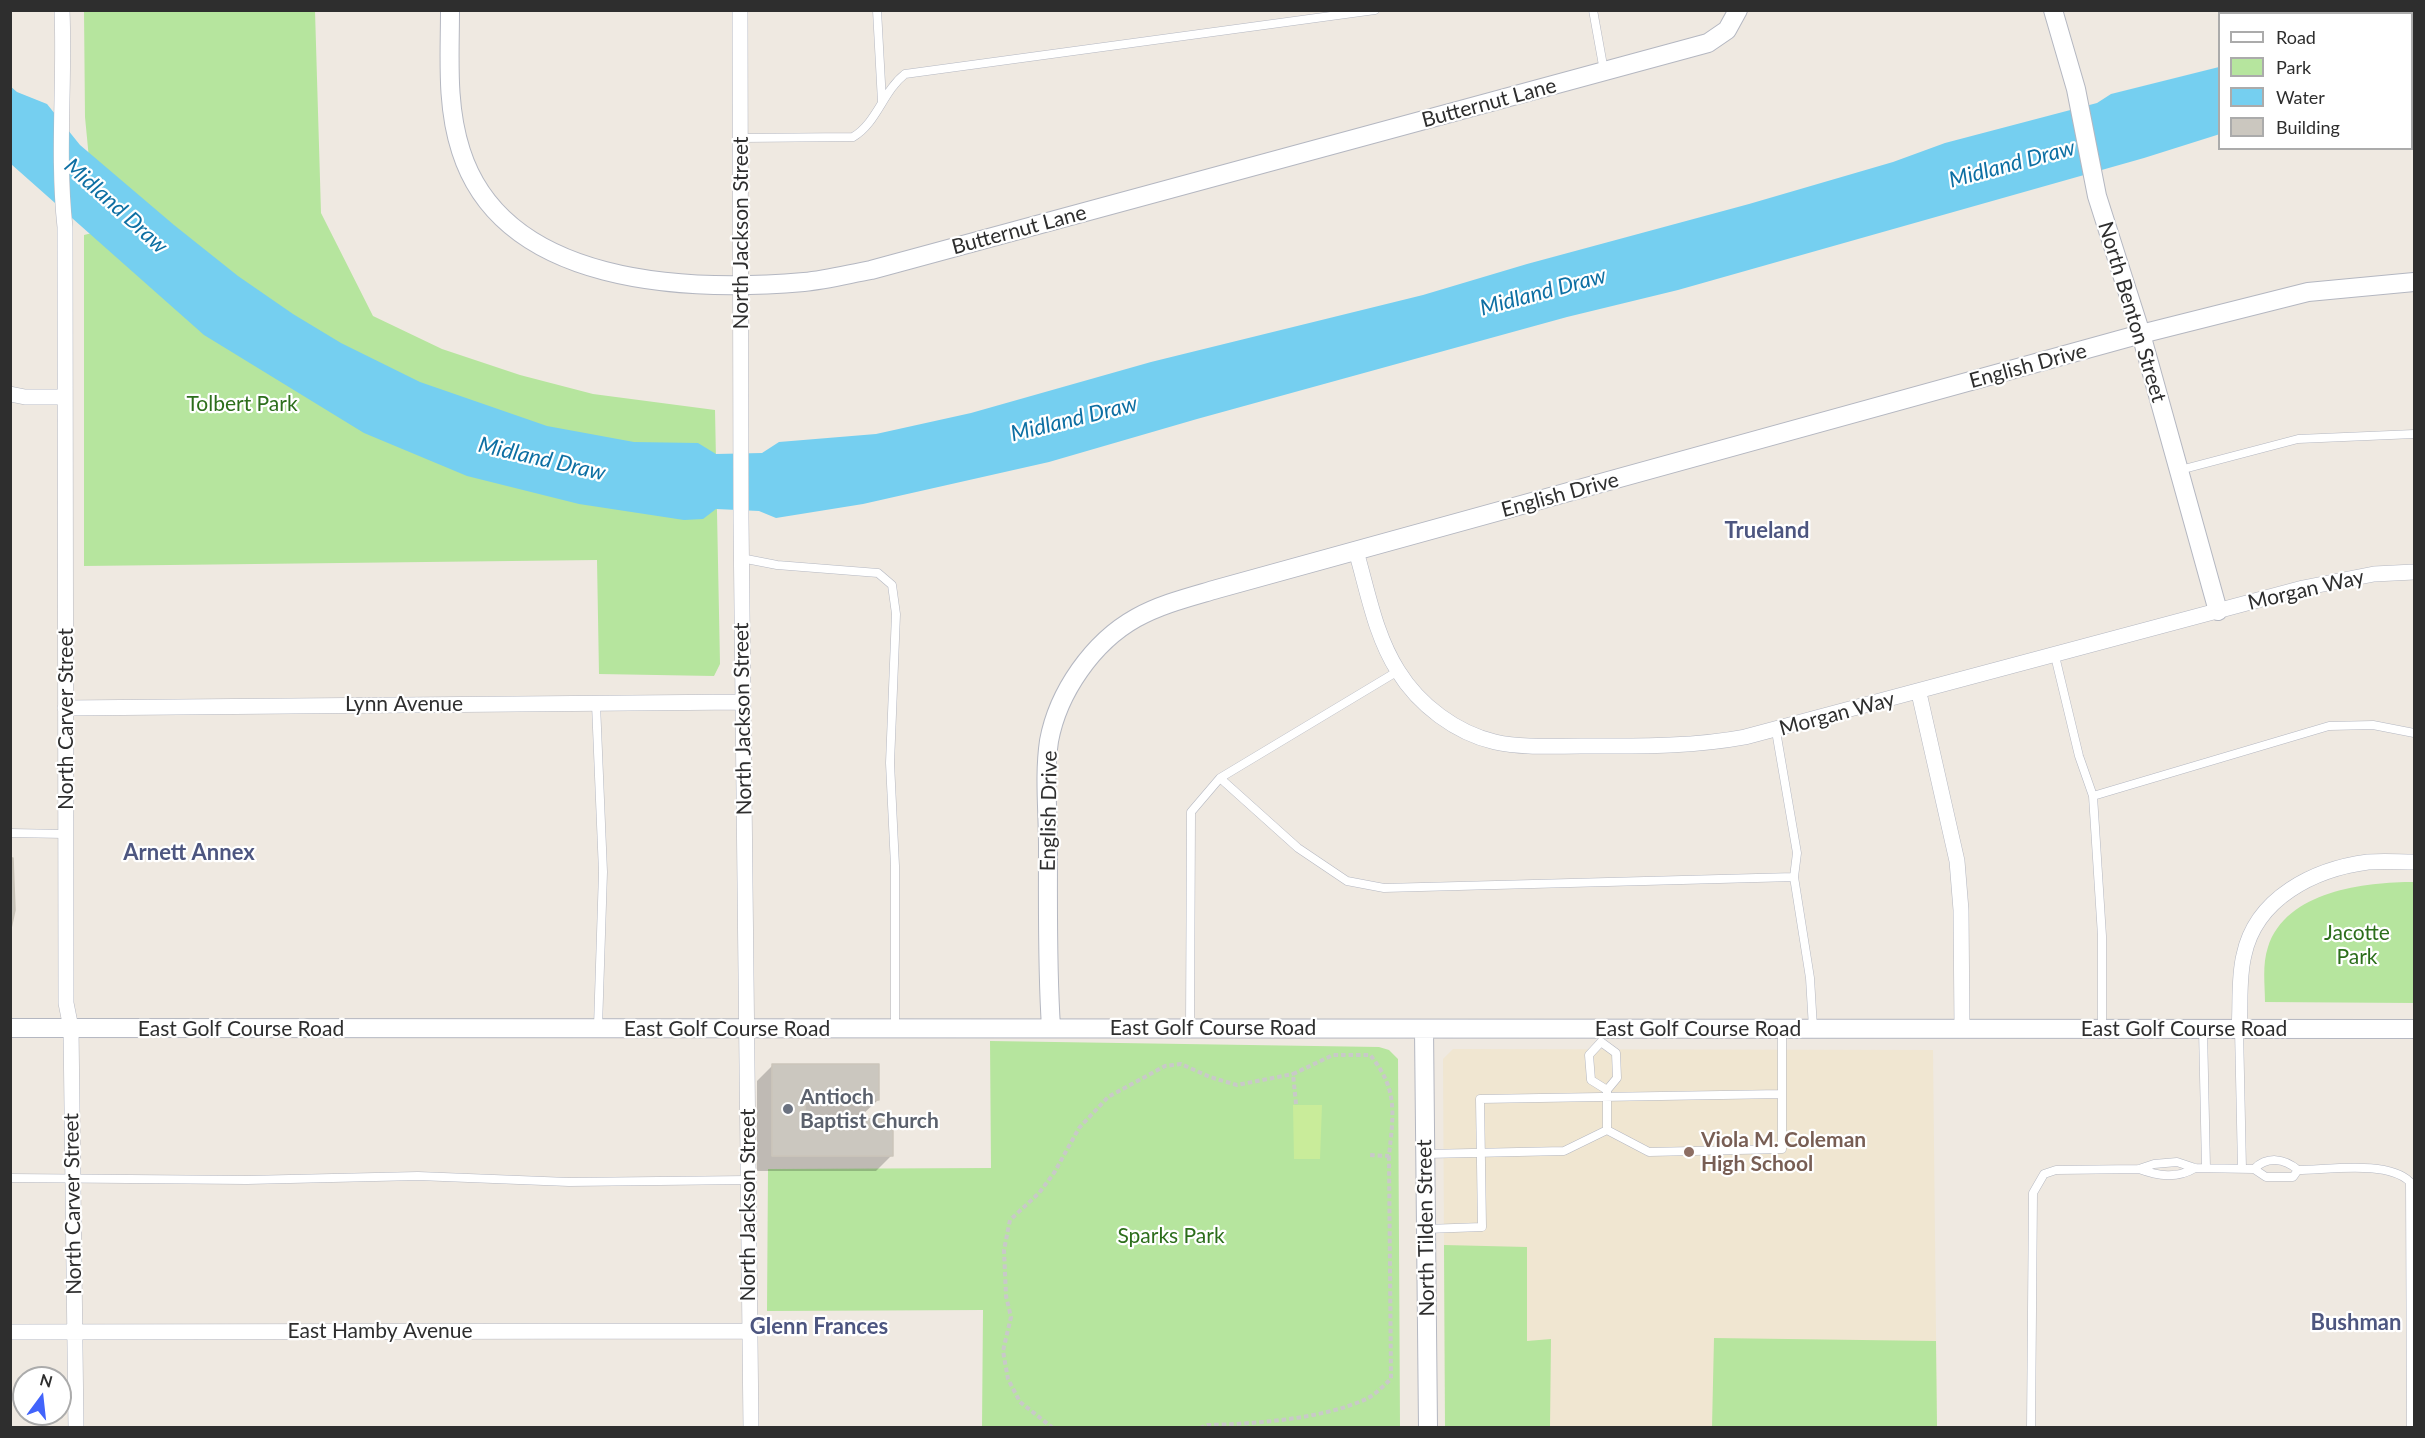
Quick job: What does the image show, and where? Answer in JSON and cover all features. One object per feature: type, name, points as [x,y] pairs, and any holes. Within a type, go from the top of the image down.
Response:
[{"type":"street","name":"North Carver Street","points":[[62,10],[64,64],[61,118],[62,198],[65,227],[66,1003],[71,1028],[76,1428]]},
{"type":"street","name":"Butternut Lane","points":[[450,10],[450,93],[461,151],[476,184],[502,217],[528,240],[561,257],[589,267],[672,281],[742,284],[806,282],[871,270],[1708,43],[1727,30],[1738,10]]},
{"type":"street","name":"North Jackson Street","points":[[740,10],[741,558],[750,1428]]},
{"type":"street","name":"North Benton Street","points":[[2053,10],[2076,89],[2097,196],[2141,334],[2218,611]]},
{"type":"street","name":"English Drive","points":[[1052,1027],[1047,872],[1048,754],[1053,726],[1076,677],[1110,637],[1150,611],[1208,592],[2141,334],[2308,292],[2415,282]]},
{"type":"street","points":[[10,394],[25,397],[65,397]]},
{"type":"street","name":"Morgan Way","points":[[1356,551],[1382,643],[1398,671],[1433,712],[1461,729],[1495,742],[1568,746],[1724,741],[1919,693],[2326,583],[2374,574],[2415,572]]},
{"type":"street","points":[[1919,693],[1957,861],[1961,910],[1962,1029]]},
{"type":"street","name":"Lynn Avenue","points":[[65,708],[743,702]]},
{"type":"street","points":[[2239,1029],[2243,957],[2254,923],[2270,904],[2302,883],[2344,867],[2380,861],[2415,861]]},
{"type":"street","name":"East Golf Course Road","points":[[10,1028],[1052,1027],[1424,1029],[1601,1036],[1782,1029],[2415,1029]]},
{"type":"street","name":"North Tilden Street","points":[[1424,1029],[1428,1428]]},
{"type":"street","name":"East Hamby Avenue","points":[[10,1332],[749,1331]]},
{"type":"lane","points":[[877,10],[882,103]]},
{"type":"lane","points":[[741,138],[853,138],[864,131],[892,84],[905,74],[1375,10]]},
{"type":"lane","points":[[1593,10],[1604,71]]},
{"type":"lane","points":[[2177,470],[2298,439],[2415,434]]},
{"type":"lane","points":[[741,558],[777,566],[878,573],[892,585],[896,614],[890,763],[895,866],[896,1028]]},
{"type":"lane","points":[[2055,656],[2079,756],[2093,796],[2102,936],[2102,1028]]},
{"type":"lane","points":[[1190,1028],[1191,812],[1220,778],[1398,671]]},
{"type":"lane","points":[[596,704],[603,872],[598,1029]]},
{"type":"lane","points":[[2093,796],[2329,726],[2373,725],[2415,734]]},
{"type":"lane","points":[[1776,730],[1797,853],[1794,877],[1810,978],[1814,1029]]},
{"type":"lane","points":[[1220,778],[1298,848],[1347,882],[1375,886],[1794,877]]},
{"type":"lane","points":[[10,833],[66,834]]},
{"type":"lane","points":[[1607,1130],[1649,1152],[1782,1149],[1782,1029]]},
{"type":"lane","points":[[2203,1029],[2205,1168]]},
{"type":"lane","points":[[2239,1029],[2242,1169]]},
{"type":"lane","points":[[1606,1094],[1591,1080],[1589,1054],[1601,1036],[1616,1053],[1617,1078],[1606,1094],[1607,1130]]},
{"type":"lane","points":[[1426,1229],[1482,1227],[1480,1099],[1606,1094],[1782,1094]]},
{"type":"lane","points":[[1425,1154],[1564,1151],[1607,1130]]},
{"type":"lane","points":[[2254,1169],[2260,1163],[2272,1159],[2290,1163],[2298,1170],[2387,1169],[2402,1173],[2410,1182],[2411,1428]]},
{"type":"lane","points":[[2031,1428],[2033,1193],[2044,1174],[2056,1170],[2139,1169],[2169,1162],[2195,1168],[2254,1169],[2261,1175],[2273,1177],[2293,1176],[2298,1170]]},
{"type":"lane","points":[[2139,1169],[2154,1175],[2168,1175],[2186,1173],[2195,1168]]},
{"type":"lane","points":[[10,1178],[248,1180],[418,1176],[569,1182],[748,1180]]},
{"type":"path","points":[[1053,1428],[1020,1402],[1008,1379],[1003,1351],[1011,1317],[1006,1296],[1004,1250],[1010,1220],[1039,1193],[1054,1173],[1079,1128],[1108,1097],[1165,1066],[1181,1064],[1210,1077],[1237,1085],[1293,1074],[1333,1055],[1370,1055],[1382,1070],[1394,1103],[1389,1156],[1391,1379],[1368,1399],[1318,1413],[1258,1424],[1207,1425],[1200,1428]]},
{"type":"path","points":[[1293,1074],[1296,1104]]},
{"type":"path","points":[[1369,1155],[1389,1156]]},
{"type":"shaded area","name":"Viola M. Coleman High School","points":[[1453,1049],[1933,1050],[1937,1427],[1445,1427],[1443,1059]]},
{"type":"green space","name":"Tolbert Park","points":[[84,11],[315,11],[321,213],[373,316],[442,349],[520,375],[593,394],[715,410],[720,664],[714,676],[599,674],[597,560],[84,566],[84,235],[96,232],[85,117]]},
{"type":"green space","name":"Jacotte Park","points":[[2394,882],[2414,882],[2414,1003],[2265,1002],[2264,968],[2268,947],[2277,928],[2292,913],[2309,902],[2351,888]]},
{"type":"green space","name":"Sparks Park","points":[[990,1041],[1379,1047],[1389,1050],[1398,1059],[1400,1427],[982,1427],[983,1310],[767,1311],[768,1169],[991,1168]]},
{"type":"green space","points":[[1293,1105],[1322,1105],[1320,1159],[1294,1159]]},
{"type":"green space","points":[[1444,1245],[1527,1247],[1527,1341],[1551,1339],[1550,1427],[1445,1427]]},
{"type":"green space","points":[[1714,1338],[1936,1341],[1937,1427],[1712,1427]]},
{"type":"water","name":"Midland Draw","points":[[2218,67],[2218,135],[2144,158],[1678,290],[1567,317],[1049,462],[863,504],[776,518],[759,511],[716,509],[703,519],[684,520],[579,504],[467,476],[364,433],[204,335],[11,164],[10,86],[17,92],[47,104],[80,145],[238,276],[293,314],[341,343],[420,382],[547,426],[634,442],[698,443],[716,454],[762,453],[779,442],[876,434],[971,413],[1151,362],[1423,295],[1527,264],[1749,204],[1893,162],[1945,143],[2097,103],[2111,94]]},
{"type":"building","points":[[10,858],[13,858],[15,910],[10,933]]},
{"type":"building","name":"Antioch Baptist Church","points":[[772,1064],[879,1064],[879,1100],[805,1100],[805,1118],[893,1119],[893,1156],[772,1156]]},
{"type":"place","name":"Antioch Baptist Church","points":[[788,1109]]},
{"type":"place","name":"Viola M. Coleman High School","points":[[1689,1152]]},
{"type":"district","name":"Trueland","points":[[1767,531]]},
{"type":"district","name":"Arnett Annex","points":[[189,853]]},
{"type":"district","name":"Bushman","points":[[2356,1323]]},
{"type":"district","name":"Glenn Frances","points":[[819,1327]]}]
